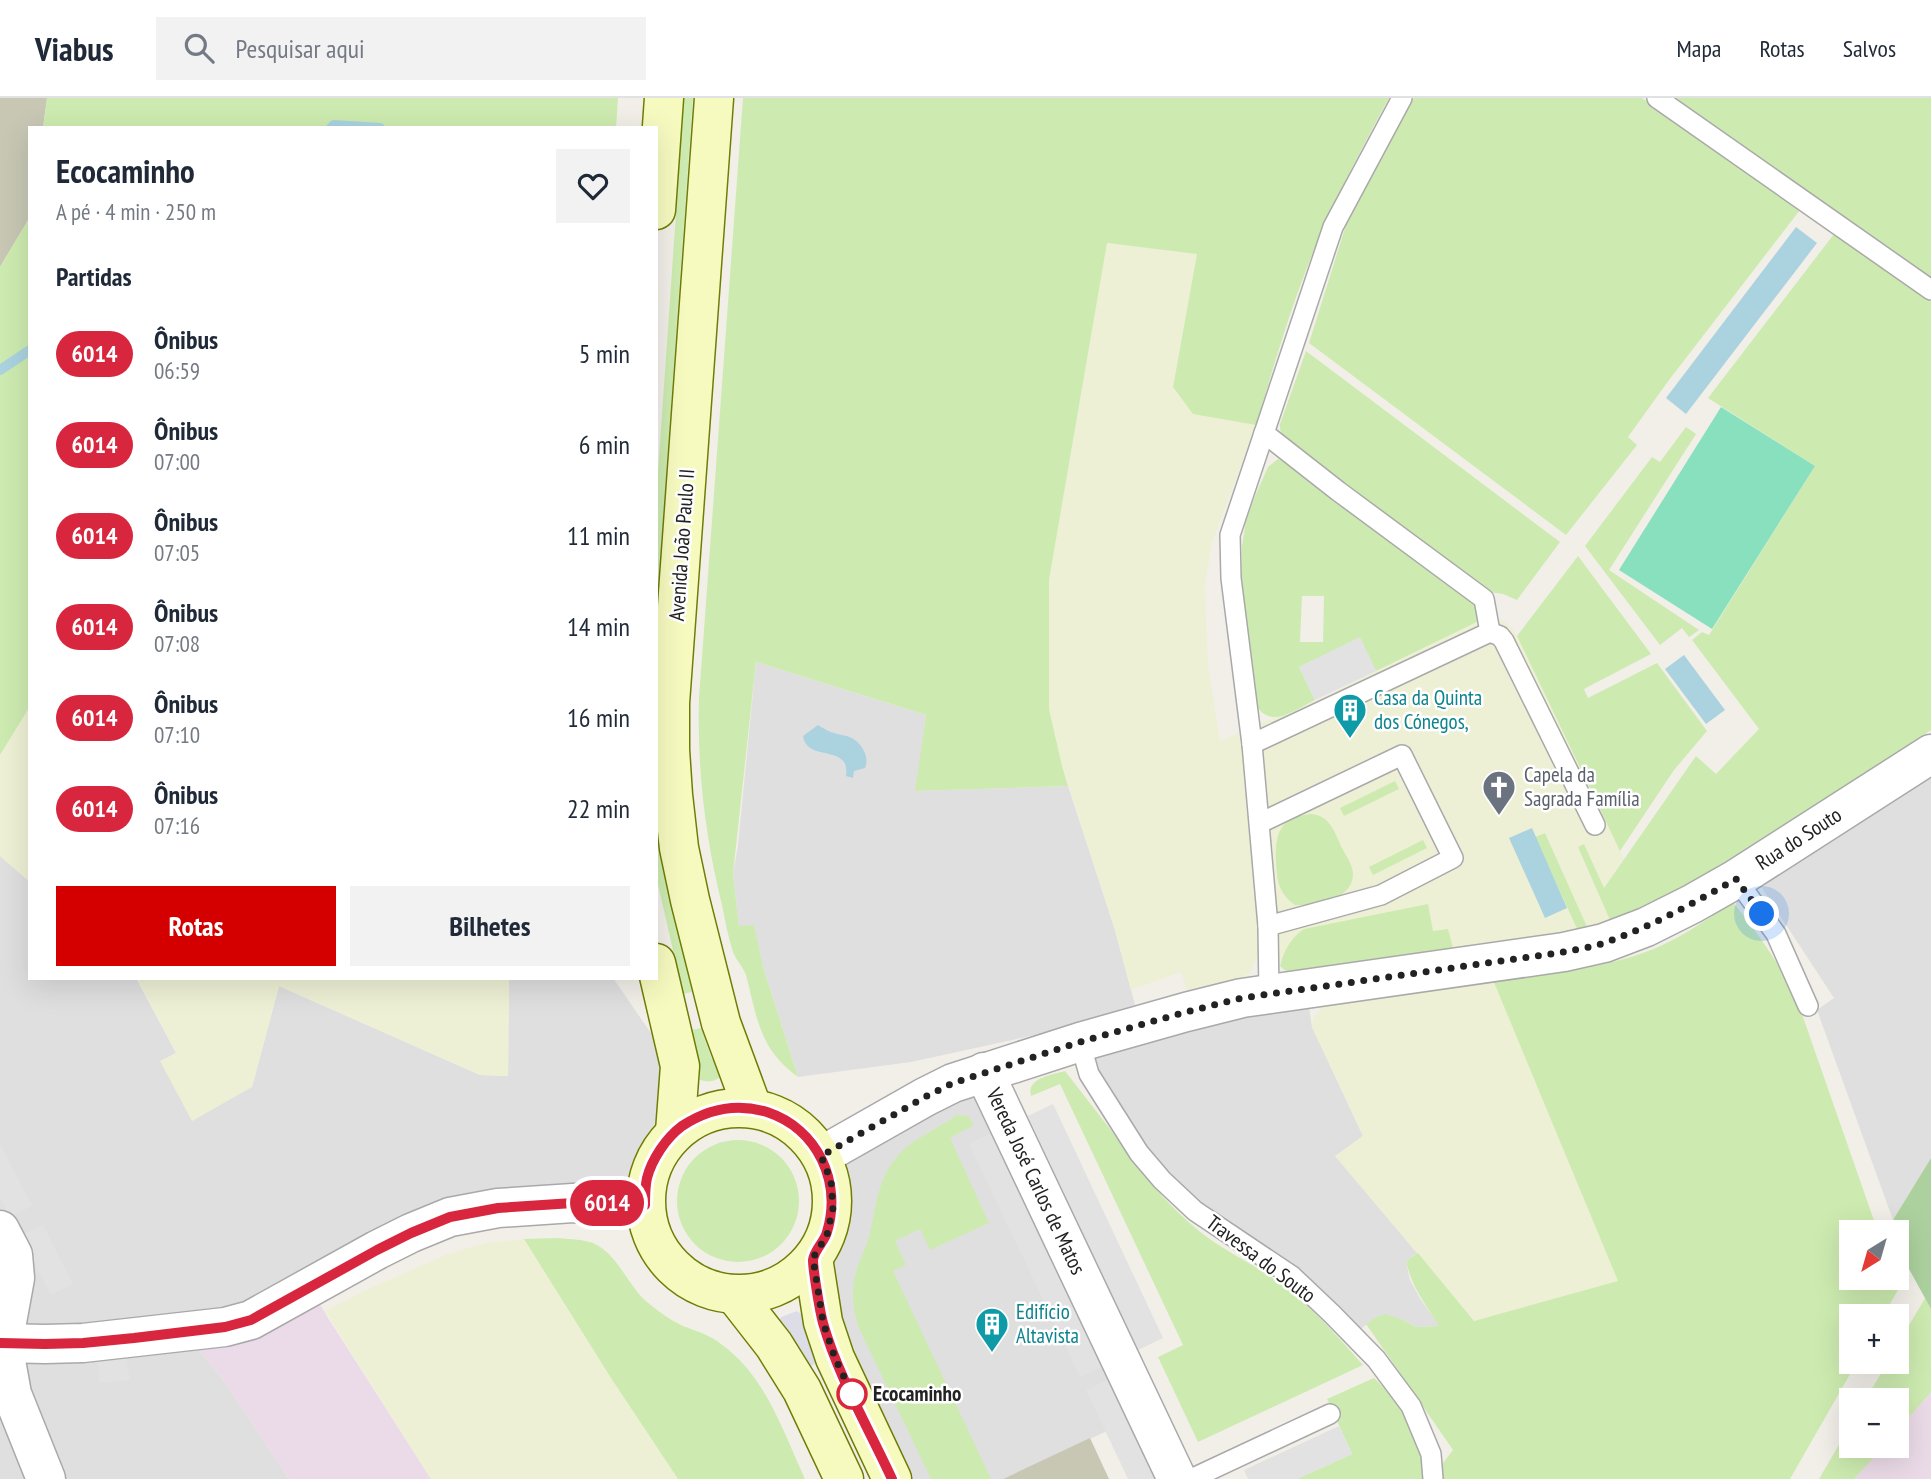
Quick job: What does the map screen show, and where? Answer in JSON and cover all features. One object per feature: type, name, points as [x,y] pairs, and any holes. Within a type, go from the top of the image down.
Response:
[{"type":"main road","points":[[658,182],[664,98]]},
{"type":"main road","name":"Avenida João Paulo II","points":[[714,98],[670,704],[670,750],[679,848],[690,900],[721,1023],[752,1107]]},
{"type":"main road","points":[[658,972],[680,1066],[675,1132]]},
{"type":"main road","points":[[752,1107],[780,1116],[804,1133],[821,1156],[831,1181],[833,1208],[827,1235],[813,1258],[792,1279],[765,1291],[735,1295],[708,1289],[692,1281],[663,1257],[650,1232],[645,1205],[647,1178],[657,1153],[675,1132],[697,1116],[724,1108],[752,1107]]},
{"type":"main road","points":[[813,1258],[823,1322],[835,1358],[892,1479]]},
{"type":"main road","points":[[735,1295],[774,1345],[802,1390],[844,1479]]},
{"type":"street","name":"Rua do Souto","points":[[821,1156],[953,1083],[1080,1042],[1197,1009],[1242,998],[1564,952],[1604,943],[1646,927],[1736,879],[1931,754]]},
{"type":"street","name":"Vereda José Carlos de Matos","points":[[984,1072],[1177,1479]]},
{"type":"street","points":[[2,1343],[83,1343],[225,1327],[251,1320],[377,1250],[450,1217],[498,1208],[573,1203],[645,1205]]},
{"type":"street","points":[[0,1230],[13,1255],[15,1278],[2,1343],[12,1394],[46,1479]]},
{"type":"lane","points":[[1269,994],[1268,926],[1260,823],[1231,578],[1230,535],[1333,227],[1402,98]]},
{"type":"lane","points":[[1657,98],[1931,290]]},
{"type":"lane","points":[[1264,433],[1483,599],[1490,632]]},
{"type":"lane","points":[[1252,744],[1490,632],[1504,641],[1595,825]]},
{"type":"lane","points":[[1260,823],[1402,755],[1453,858],[1381,895],[1268,926]]},
{"type":"lane","points":[[1736,879],[1776,934],[1808,1006]]},
{"type":"lane","name":"Travessa do Souto","points":[[1080,1042],[1089,1074],[1139,1153],[1162,1180],[1195,1211],[1292,1276],[1376,1360],[1412,1406],[1431,1454],[1433,1479]]},
{"type":"lane","points":[[1191,1479],[1330,1414]]},
{"type":"shaded area","points":[[0,98],[47,98],[43,126],[28,126],[28,220],[0,267]]},
{"type":"shaded area","points":[[1107,243],[1197,253],[1173,387],[1194,414],[1256,425],[1211,546],[1205,587],[1208,663],[1220,741],[1315,701],[1479,621],[1495,619],[1505,622],[1517,636],[1624,859],[1604,888],[1617,918],[1579,933],[1291,971],[1283,969],[1281,962],[1256,958],[1251,972],[1238,979],[1187,990],[1181,972],[1131,990],[1115,930],[1062,766],[1049,709],[1049,580]]},
{"type":"shaded area","points":[[1360,637],[1376,671],[1315,700],[1299,667]]},
{"type":"shaded area","points":[[756,662],[926,715],[916,791],[1068,786],[1115,930],[1135,1005],[1044,1033],[911,1062],[798,1077],[764,970],[754,926],[739,926],[733,874]]},
{"type":"shaded area","points":[[28,709],[28,880],[0,856],[0,755]]},
{"type":"shaded area","points":[[1931,774],[1931,1158],[1893,1220],[1817,1010],[1834,998],[1760,885]]},
{"type":"shaded area","points":[[0,856],[28,880],[28,980],[137,980],[176,1053],[161,1061],[252,1087],[279,986],[480,1075],[508,1076],[509,980],[614,980],[673,1065],[667,1129],[651,1149],[641,1177],[638,1196],[495,1205],[277,1301],[10,1339],[0,1222]]},
{"type":"shaded area","points":[[138,980],[509,980],[508,1076],[480,1075],[279,986],[252,1087],[192,1121],[160,1061],[176,1053]]},
{"type":"shaded area","points":[[1493,980],[1619,1281],[1474,1321],[1335,1156],[1363,1136],[1312,1027],[1315,1015],[1325,1005]]},
{"type":"shaded area","points":[[1307,993],[1312,1027],[1363,1136],[1336,1156],[1418,1253],[1406,1261],[1410,1280],[1440,1326],[1416,1327],[1401,1319],[1376,1317],[1357,1332],[1196,1205],[1141,1149],[1083,1045]]},
{"type":"shaded area","points":[[983,1077],[1142,1415],[1003,1479],[896,1479],[819,1258],[831,1236],[837,1208],[836,1182],[826,1158]]},
{"type":"shaded area","points":[[1053,1104],[1163,1338],[1138,1350],[1028,1116]]},
{"type":"shaded area","points":[[994,1132],[1104,1366],[1080,1377],[969,1144]]},
{"type":"shaded area","points":[[0,1143],[32,1206],[10,1217],[0,1197]]},
{"type":"shaded area","points":[[43,1225],[73,1284],[51,1295],[20,1236]]},
{"type":"shaded area","points":[[524,1239],[678,1479],[431,1479],[325,1311],[445,1255],[486,1243]]},
{"type":"shaded area","points":[[311,1290],[431,1479],[289,1479],[222,1378],[187,1336]]},
{"type":"shaded area","points":[[797,1311],[802,1315],[818,1362],[811,1366],[779,1321],[781,1317]]},
{"type":"shaded area","points":[[187,1336],[222,1378],[289,1479],[0,1479],[0,1347]]},
{"type":"shaded area","points":[[126,1355],[130,1380],[100,1383],[97,1358]]},
{"type":"shaded area","points":[[1110,1379],[1157,1479],[1128,1479],[1086,1390]]},
{"type":"shaded area","points":[[1931,1392],[1931,1479],[1854,1479],[1873,1458],[1909,1458],[1909,1417]]},
{"type":"shaded area","points":[[1339,1426],[1352,1454],[1297,1479],[1248,1479],[1244,1470]]},
{"type":"shaded area","points":[[1090,1438],[1109,1479],[1003,1479]]},
{"type":"green space","points":[[47,98],[618,98],[616,126],[43,126]]},
{"type":"green space","points":[[684,98],[693,98],[658,589],[658,471]]},
{"type":"green space","points":[[743,98],[1389,98],[1347,178],[1314,251],[1287,325],[1256,425],[1193,414],[1173,387],[1197,254],[1107,243],[1049,580],[1049,709],[1068,786],[915,791],[926,715],[756,662],[733,874],[739,926],[754,925],[764,970],[798,1077],[785,1066],[767,1043],[757,1018],[746,975],[731,946],[707,828],[699,751],[699,698]]},
{"type":"green space","points":[[1414,98],[1642,98],[1800,210],[1669,380],[1628,437],[1637,445],[1566,535],[1309,343],[1346,225]]},
{"type":"green space","points":[[1674,98],[1931,98],[1931,278]]},
{"type":"green space","points":[[28,220],[28,709],[0,755],[0,267]]},
{"type":"green space","points":[[1834,234],[1931,302],[1931,730],[1720,868],[1681,890],[1610,920],[1578,847],[1584,844],[1604,888],[1696,756],[1716,774],[1759,729],[1692,640],[1702,632],[1709,635],[1815,466],[1708,398]]},
{"type":"green space","points":[[1306,351],[1560,542],[1517,600],[1488,592],[1283,438],[1280,424]]},
{"type":"green space","points":[[1721,407],[1815,466],[1712,629],[1619,570]]},
{"type":"green space","points":[[1686,427],[1696,434],[1609,570],[1699,630],[1689,637],[1682,628],[1660,645],[1585,546],[1652,457],[1660,462]]},
{"type":"green space","points":[[1278,459],[1289,463],[1328,495],[1479,606],[1479,621],[1376,671],[1360,638],[1299,667],[1315,700],[1288,714],[1272,717],[1265,714],[1252,697],[1242,546],[1246,520],[1268,467]],"holes":[[[1302,596],[1324,596],[1323,642],[1300,642]]]},
{"type":"green space","points":[[1578,556],[1651,654],[1584,689],[1588,698],[1657,663],[1707,731],[1674,770],[1620,851],[1517,636]]},
{"type":"green space","points":[[1395,781],[1399,789],[1344,816],[1340,808]]},
{"type":"green space","points":[[1311,814],[1323,818],[1331,826],[1351,864],[1353,874],[1347,890],[1332,900],[1295,905],[1285,896],[1278,880],[1278,835],[1292,819]]},
{"type":"green space","points":[[1545,833],[1588,929],[1579,933],[1535,837]]},
{"type":"green space","points":[[658,834],[692,992],[683,994],[658,885]]},
{"type":"green space","points":[[1423,840],[1427,848],[1373,875],[1369,867]]},
{"type":"green space","points":[[1733,902],[1766,947],[1795,994],[1874,1220],[1839,1220],[1839,1290],[1898,1290],[1890,1304],[1839,1304],[1839,1374],[1850,1374],[1842,1388],[1839,1388],[1839,1393],[1790,1479],[1442,1479],[1443,1463],[1453,1450],[1366,1324],[1385,1314],[1416,1327],[1439,1326],[1415,1287],[1406,1261],[1418,1253],[1474,1321],[1618,1281],[1493,980],[1625,959],[1655,948],[1701,924]]},
{"type":"green space","points":[[1428,904],[1433,931],[1448,929],[1453,948],[1291,971],[1280,966],[1289,945],[1304,929]]},
{"type":"green space","points":[[701,1028],[711,1057],[720,1070],[721,1076],[713,1081],[699,1079],[697,1050],[692,1030]]},
{"type":"green space","points":[[1065,1071],[1174,1209],[1214,1242],[1263,1271],[1290,1291],[1323,1321],[1363,1365],[1198,1442],[1158,1357],[1183,1345],[1060,1084],[1031,1096],[1030,1090],[1036,1081]]},
{"type":"green space","points":[[957,1115],[968,1116],[974,1125],[950,1138],[989,1223],[930,1250],[920,1229],[895,1241],[906,1265],[893,1271],[991,1479],[931,1479],[858,1326],[853,1303],[855,1277],[867,1243],[880,1188],[889,1168],[909,1145]]},
{"type":"green space","points":[[738,1140],[761,1145],[781,1158],[794,1178],[799,1201],[794,1224],[781,1244],[761,1257],[738,1262],[715,1257],[695,1244],[682,1224],[677,1201],[682,1178],[695,1158],[715,1145]]},
{"type":"green space","points":[[1931,1158],[1931,1309],[1909,1269],[1909,1220],[1893,1220]]},
{"type":"green space","points":[[524,1239],[584,1241],[602,1248],[647,1302],[673,1321],[717,1341],[737,1357],[762,1388],[805,1479],[678,1479]]},
{"type":"green space","points":[[1925,1298],[1931,1309],[1931,1392],[1909,1417],[1909,1388],[1872,1388],[1881,1374],[1909,1374],[1909,1325]]},
{"type":"green space","points":[[1374,1378],[1396,1402],[1414,1432],[1422,1455],[1425,1479],[1297,1479],[1352,1454],[1327,1399]]},
{"type":"green space","points":[[1839,1445],[1839,1458],[1873,1458],[1854,1479],[1819,1479]]},
{"type":"water","points":[[1796,227],[1817,243],[1686,414],[1666,398]]},
{"type":"water","points":[[1684,655],[1725,710],[1706,724],[1665,669]]},
{"type":"water","points":[[818,725],[856,741],[866,755],[865,768],[854,771],[853,778],[846,776],[846,766],[842,760],[812,749],[806,744],[803,736]]},
{"type":"water","points":[[1532,828],[1567,908],[1545,918],[1509,838]]},
{"type":"waterway","points":[[333,126],[349,126]]},
{"type":"waterway","points":[[0,370],[28,351]]},
{"type":"bus line","name":"6014","points":[[0,1343],[83,1343],[225,1327],[251,1320],[377,1250],[450,1217],[498,1208],[573,1203],[645,1205],[647,1178],[657,1153],[675,1132],[697,1116],[724,1108],[752,1107],[780,1116],[804,1133],[821,1156],[831,1181],[833,1208],[827,1235],[813,1258],[823,1322],[835,1358],[892,1479]]},
{"type":"place","name":"Casa da Quinta dos Cónegos,","points":[[1350,740]]},
{"type":"place","name":"Capela da Sagrada Família","points":[[1499,817]]},
{"type":"place","name":"Edifício Altavista","points":[[992,1354]]},
{"type":"place","name":"Ecocaminho","points":[[852,1394]]},
{"type":"route","points":[[852,1394],[856,1402],[835,1358],[823,1322],[813,1258],[827,1235],[833,1208],[831,1181],[821,1156],[925,1097],[984,1072],[1080,1042],[1242,998],[1564,952],[1604,943],[1646,927],[1736,879],[1762,914]]}]
